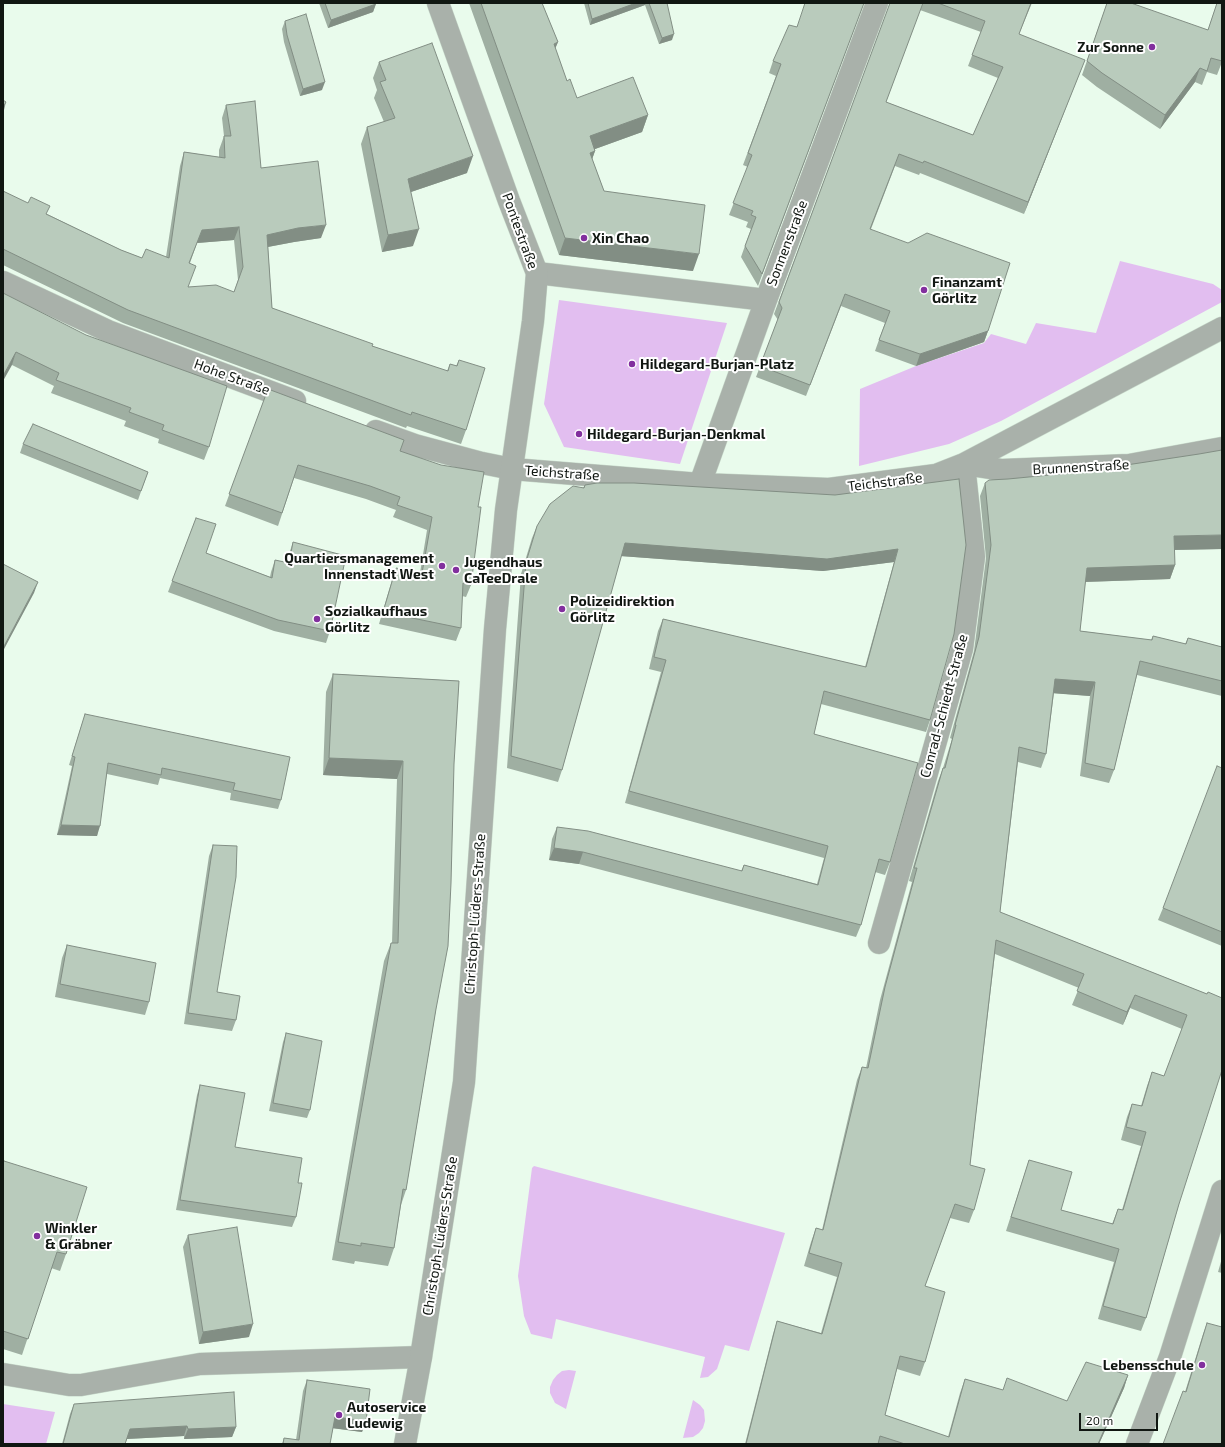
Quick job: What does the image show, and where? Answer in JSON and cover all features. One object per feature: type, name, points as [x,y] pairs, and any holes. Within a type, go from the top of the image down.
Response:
[{"type":"street","name":"Pontestraße","points":[[438,3],[509,201],[537,273],[533,321],[512,469]]},
{"type":"street","name":"Sonnenstraße","points":[[700,484],[766,300],[877,3]]},
{"type":"street","points":[[537,273],[766,300]]},
{"type":"street","name":"Hohe Straße","points":[[3,282],[108,331],[310,406]]},
{"type":"street","name":"Teichstraße","points":[[512,469],[700,484],[829,489],[936,476],[964,464],[1222,328]]},
{"type":"street","points":[[355,423],[415,445],[482,463],[512,469]]},
{"type":"street","name":"Brunnenstraße","points":[[964,464],[1002,470],[1129,465],[1222,448]]},
{"type":"street","name":"Conrad-Schiedt-Straße","points":[[879,943],[962,649],[974,557],[964,464]]},
{"type":"street","name":"Christoph-Lüders-Straße","points":[[405,1444],[421,1357],[464,1082],[495,630],[506,510],[512,469]]},
{"type":"street","points":[[1137,1444],[1170,1357],[1222,1191]]},
{"type":"street","points":[[3,1374],[69,1385],[82,1385],[200,1364],[421,1357]]},
{"type":"shaded area","points":[[1120,261],[1213,284],[1222,290],[1222,302],[1001,421],[949,444],[859,466],[860,389],[916,366],[984,343],[991,334],[1026,344],[1036,323],[1096,333]]},
{"type":"shaded area","name":"Hildegard-Burjan-Platz","points":[[559,300],[727,323],[680,464],[564,447],[544,404]]},
{"type":"shaded area","points":[[534,1166],[785,1233],[749,1351],[725,1345],[717,1369],[708,1377],[700,1378],[705,1357],[556,1319],[552,1339],[531,1334],[524,1316],[518,1276],[532,1168]]},
{"type":"shaded area","points":[[562,1371],[576,1371],[566,1409],[555,1403],[550,1393],[550,1387],[557,1375]]},
{"type":"shaded area","points":[[693,1400],[704,1410],[705,1421],[703,1428],[699,1433],[693,1437],[683,1438]]},
{"type":"shaded area","points":[[3,1404],[55,1412],[46,1444],[3,1444]]},
{"type":"building","points":[[325,3],[376,3],[376,4],[331,20]]},
{"type":"building","points":[[481,3],[542,3],[558,42],[554,44],[567,81],[570,79],[577,98],[633,77],[648,115],[590,136],[595,151],[590,153],[604,191],[705,205],[699,254],[565,238]]},
{"type":"building","points":[[588,3],[636,3],[592,19]]},
{"type":"building","points":[[649,3],[667,3],[674,34],[662,38]]},
{"type":"building","points":[[805,3],[864,3],[762,274],[745,246],[756,217],[751,215],[753,211],[733,203],[752,155],[748,153],[781,64],[773,61],[789,25],[797,27]]},
{"type":"building","points":[[890,3],[923,3],[886,102],[973,135],[1003,67],[972,55],[985,21],[938,3],[1031,3],[1019,34],[1085,60],[1028,202],[924,161],[923,163],[899,154],[870,229],[908,243],[927,233],[1010,263],[988,331],[920,354],[879,340],[890,311],[845,294],[810,385],[760,366],[782,308],[779,302]]},
{"type":"building","points":[[1107,3],[1131,3],[1208,30],[1217,3],[1222,3],[1222,61],[1211,58],[1207,71],[1200,68],[1165,115],[1102,73],[1087,61]]},
{"type":"building","points":[[306,14],[325,82],[303,89],[287,35],[285,21]]},
{"type":"building","points":[[432,43],[473,156],[408,179],[419,229],[388,235],[367,127],[395,118],[380,82],[386,80],[379,62]]},
{"type":"building","points":[[3,100],[6,102],[3,107]]},
{"type":"building","points":[[255,101],[261,168],[318,161],[326,225],[298,228],[267,235],[272,308],[373,344],[372,346],[448,371],[450,364],[457,366],[459,360],[485,368],[466,430],[412,412],[411,415],[128,310],[3,249],[3,191],[28,203],[31,197],[50,206],[46,214],[121,250],[142,258],[146,249],[169,258],[184,152],[225,158],[224,136],[231,136],[226,105]],"holes":[[[239,227],[243,267],[234,292],[216,285],[188,287],[196,266],[189,263],[202,230]]]},
{"type":"building","points":[[3,293],[86,335],[227,386],[209,447],[162,430],[164,425],[129,412],[131,408],[56,380],[59,373],[16,352],[3,376]]},
{"type":"building","points":[[268,389],[404,440],[400,451],[441,465],[484,472],[478,507],[481,507],[471,585],[463,583],[461,628],[383,612],[396,568],[422,573],[432,517],[397,505],[400,497],[370,486],[298,465],[282,513],[229,494]]},
{"type":"building","points":[[33,424],[148,472],[141,491],[23,444]]},
{"type":"building","points":[[1222,450],[1222,535],[1174,536],[1175,565],[1087,568],[1080,631],[1152,640],[1153,636],[1186,644],[1188,638],[1222,647],[1222,681],[1140,661],[1114,770],[1085,763],[1095,682],[1055,679],[1046,754],[1019,747],[1000,912],[1207,994],[1208,992],[1222,998],[1222,1070],[1179,1204],[1146,1318],[1103,1306],[1119,1249],[1011,1217],[1029,1160],[1072,1172],[1061,1210],[1113,1224],[1118,1209],[1123,1210],[1146,1132],[1126,1127],[1132,1104],[1142,1106],[1152,1072],[1164,1076],[1187,1015],[1135,995],[1127,1012],[1077,991],[1084,974],[996,940],[970,1165],[985,1169],[974,1210],[955,1204],[925,1286],[945,1292],[925,1362],[900,1356],[885,1415],[949,1437],[965,1379],[1003,1390],[1007,1378],[1067,1401],[1086,1362],[1128,1375],[1098,1444],[905,1444],[880,1436],[878,1444],[746,1444],[777,1321],[822,1334],[842,1263],[809,1253],[816,1228],[823,1230],[862,1067],[868,1068],[885,987],[917,868],[914,868],[943,768],[945,768],[979,637],[991,545],[985,483],[989,480],[1080,472]]},
{"type":"building","points":[[959,479],[966,545],[954,634],[930,720],[824,691],[814,734],[918,763],[890,862],[879,859],[861,925],[583,852],[554,848],[557,827],[588,831],[742,871],[744,865],[818,885],[828,846],[629,791],[666,660],[654,657],[663,619],[866,667],[898,549],[827,559],[625,543],[562,770],[511,756],[526,562],[537,526],[550,504],[573,486],[584,488],[585,485],[597,483],[634,483],[835,495]]},
{"type":"building","points":[[196,518],[216,524],[206,553],[272,578],[275,560],[289,563],[293,542],[346,556],[330,631],[278,620],[172,581]]},
{"type":"building","points":[[3,564],[38,582],[3,648]]},
{"type":"building","points":[[333,674],[459,681],[454,764],[448,946],[406,1190],[403,1189],[394,1248],[361,1243],[361,1246],[338,1242],[391,943],[398,943],[403,761],[329,758]]},
{"type":"building","points":[[85,714],[290,757],[281,800],[233,790],[235,783],[162,768],[161,775],[108,763],[100,826],[61,825],[75,757],[72,756]]},
{"type":"building","points":[[1217,766],[1222,768],[1222,932],[1163,908]]},
{"type":"building","points":[[213,845],[237,846],[236,877],[217,992],[240,996],[236,1020],[188,1013]]},
{"type":"building","points":[[67,945],[156,963],[149,1002],[60,984]]},
{"type":"building","points":[[286,1033],[322,1041],[310,1110],[273,1103]]},
{"type":"building","points":[[200,1085],[245,1093],[235,1147],[302,1158],[298,1183],[302,1183],[296,1217],[180,1200]]},
{"type":"building","name":"Winkler & Gräbner","points":[[4,1161],[87,1187],[66,1254],[57,1252],[28,1339],[3,1331]]},
{"type":"building","points":[[237,1227],[253,1324],[203,1332],[188,1235]]},
{"type":"building","points":[[1207,1323],[1222,1327],[1222,1444],[1163,1444],[1183,1391],[1186,1392]]},
{"type":"building","points":[[307,1380],[370,1389],[366,1421],[335,1417],[330,1444],[283,1444],[284,1438],[299,1440]]},
{"type":"building","points":[[234,1392],[236,1427],[188,1429],[187,1426],[130,1429],[125,1444],[63,1444],[74,1404]]},
{"type":"place","name":"Zur Sonne","points":[[1152,47]]},
{"type":"place","name":"Xin Chao","points":[[584,238]]},
{"type":"place","name":"Finanzamt Görlitz","points":[[924,290]]},
{"type":"place","name":"Hildegard-Burjan-Platz","points":[[632,364]]},
{"type":"place","name":"Hildegard-Burjan-Denkmal","points":[[579,434]]},
{"type":"place","name":"Quartiersmanagement Innenstadt West","points":[[442,566]]},
{"type":"place","name":"Jugendhaus CaTeeDrale","points":[[456,570]]},
{"type":"place","name":"Polizeidirektion Görlitz","points":[[562,609]]},
{"type":"place","name":"Sozialkaufhaus Görlitz","points":[[317,619]]},
{"type":"place","name":"Winkler & Gräbner","points":[[37,1236]]},
{"type":"place","name":"Lebensschule","points":[[1202,1365]]},
{"type":"place","name":"Autoservice Ludewig","points":[[339,1415]]}]
